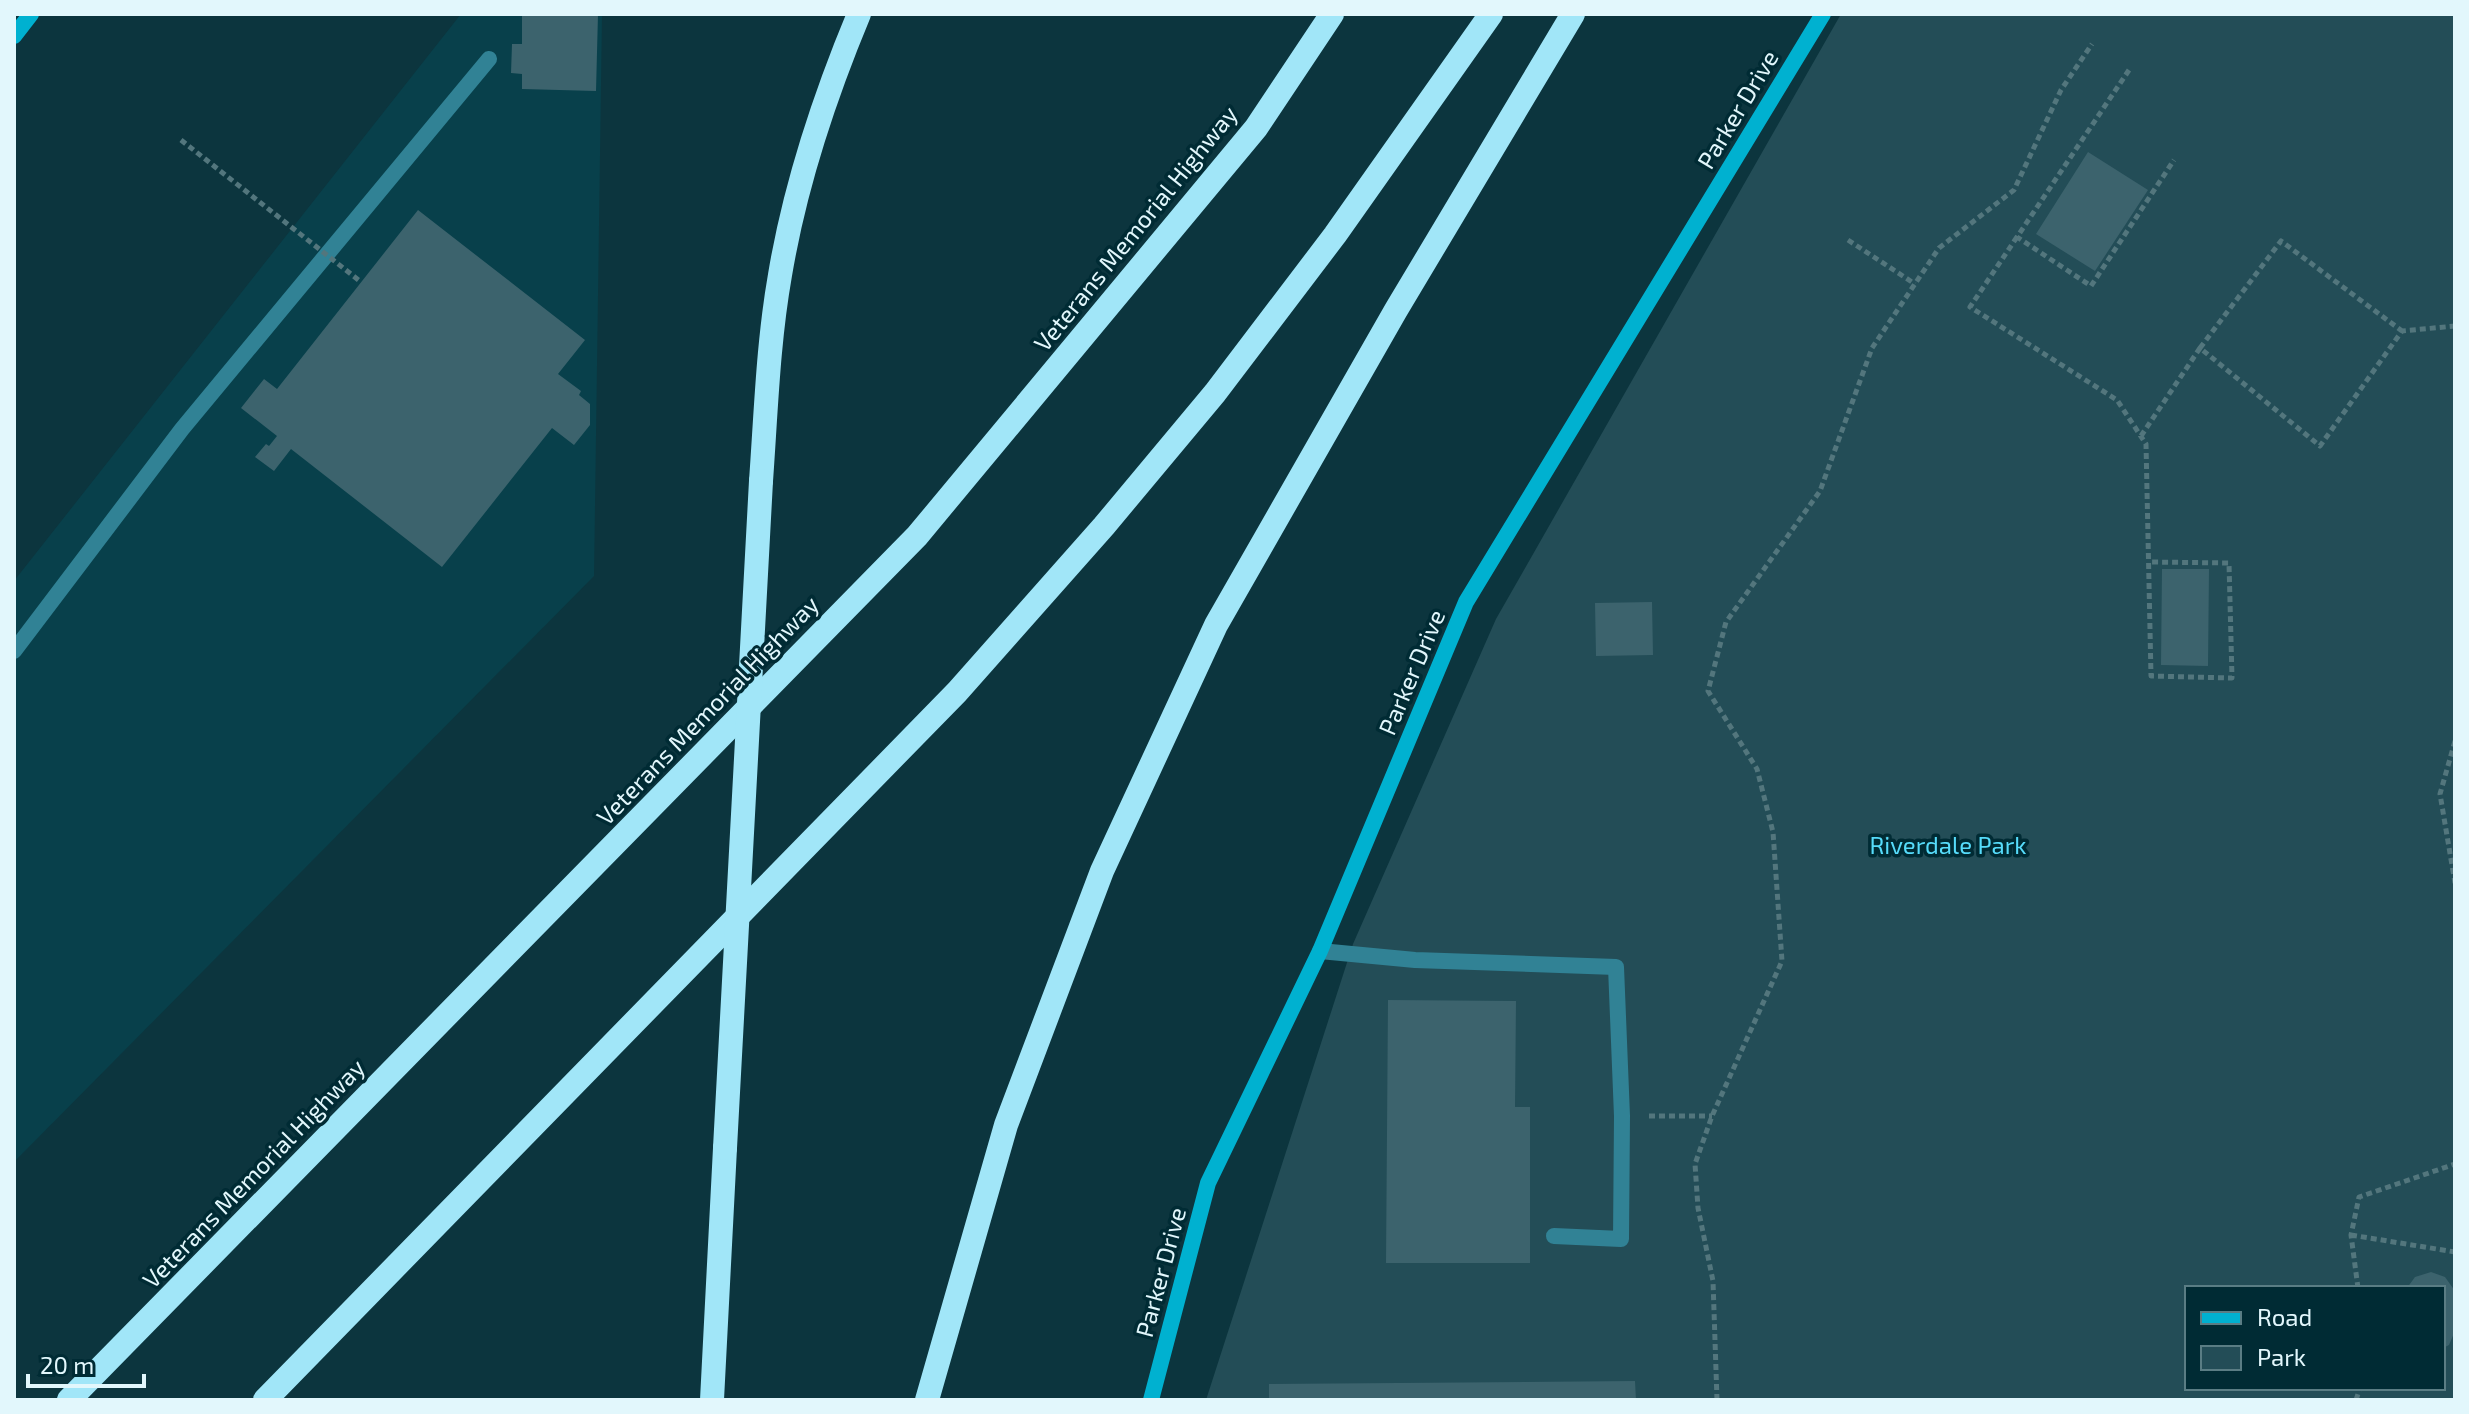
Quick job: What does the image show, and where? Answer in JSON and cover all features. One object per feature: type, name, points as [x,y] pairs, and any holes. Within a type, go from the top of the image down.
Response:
[{"type":"highway","points":[[712,1400],[770,347],[791,222],[817,127],[859,14]]},
{"type":"highway","name":"Veterans Memorial Highway","points":[[69,1400],[917,536],[1256,128],[1332,14]]},
{"type":"highway","points":[[265,1400],[957,692],[1104,526],[1215,393],[1335,235],[1491,14]]},
{"type":"highway","points":[[927,1400],[1006,1125],[1102,871],[1209,639],[1396,310],[1573,14]]},
{"type":"street","points":[[14,36],[31,14]]},
{"type":"street","name":"Parker Drive","points":[[1151,1400],[1208,1183],[1320,951],[1466,602],[1823,14]]},
{"type":"lane","points":[[14,651],[182,429],[489,59]]},
{"type":"lane","points":[[1320,951],[1415,960],[1616,967],[1622,1116],[1621,1239],[1554,1236]]},
{"type":"path","points":[[1717,1400],[1713,1281],[1698,1208],[1695,1164],[1712,1116],[1782,961],[1773,832],[1757,769],[1708,691],[1726,622],[1820,491],[1872,348],[1939,248],[2014,190],[2061,90],[2092,44]]},
{"type":"path","points":[[2129,70],[1970,307],[2117,400],[2146,444],[2151,676],[2232,678],[2229,563],[2149,562]]},
{"type":"path","points":[[181,140],[361,282]]},
{"type":"path","points":[[2017,237],[2091,286],[2174,160]]},
{"type":"path","points":[[1848,240],[1915,284]]},
{"type":"path","points":[[2141,436],[2200,348],[2281,241],[2402,331],[2455,326]]},
{"type":"path","points":[[2200,348],[2320,446],[2402,331]]},
{"type":"path","points":[[2455,741],[2440,794],[2455,883]]},
{"type":"path","points":[[1644,1116],[1712,1116]]},
{"type":"path","points":[[2358,1286],[2351,1235],[2359,1197],[2455,1164]]},
{"type":"path","points":[[2351,1235],[2455,1252]]},
{"type":"shaded area","points":[[461,14],[602,14],[594,576],[14,1162],[14,581]]},
{"type":"green space","name":"Riverdale Park","points":[[1841,14],[2455,14],[2455,1400],[1206,1400],[1353,944],[1496,619]]},
{"type":"building","points":[[522,14],[598,14],[596,91],[522,89],[522,74],[511,73],[512,44],[522,44]]},
{"type":"building","points":[[2088,152],[2148,190],[2095,271],[2036,234]]},
{"type":"building","points":[[418,210],[585,340],[558,374],[581,391],[579,395],[590,404],[590,425],[574,445],[552,428],[442,567],[291,449],[274,471],[255,457],[277,436],[241,408],[264,379],[277,389]]},
{"type":"building","points":[[2162,569],[2209,569],[2208,666],[2161,665]]},
{"type":"building","points":[[1652,602],[1653,655],[1596,656],[1595,603]]},
{"type":"building","points":[[1388,1000],[1516,1001],[1515,1107],[1530,1107],[1530,1263],[1386,1263]]},
{"type":"building","points":[[2431,1272],[2445,1277],[2455,1291],[2455,1331],[2445,1347],[2445,1286],[2408,1286],[2415,1277]]},
{"type":"building","points":[[1635,1381],[1636,1400],[1269,1400],[1269,1384]]}]
